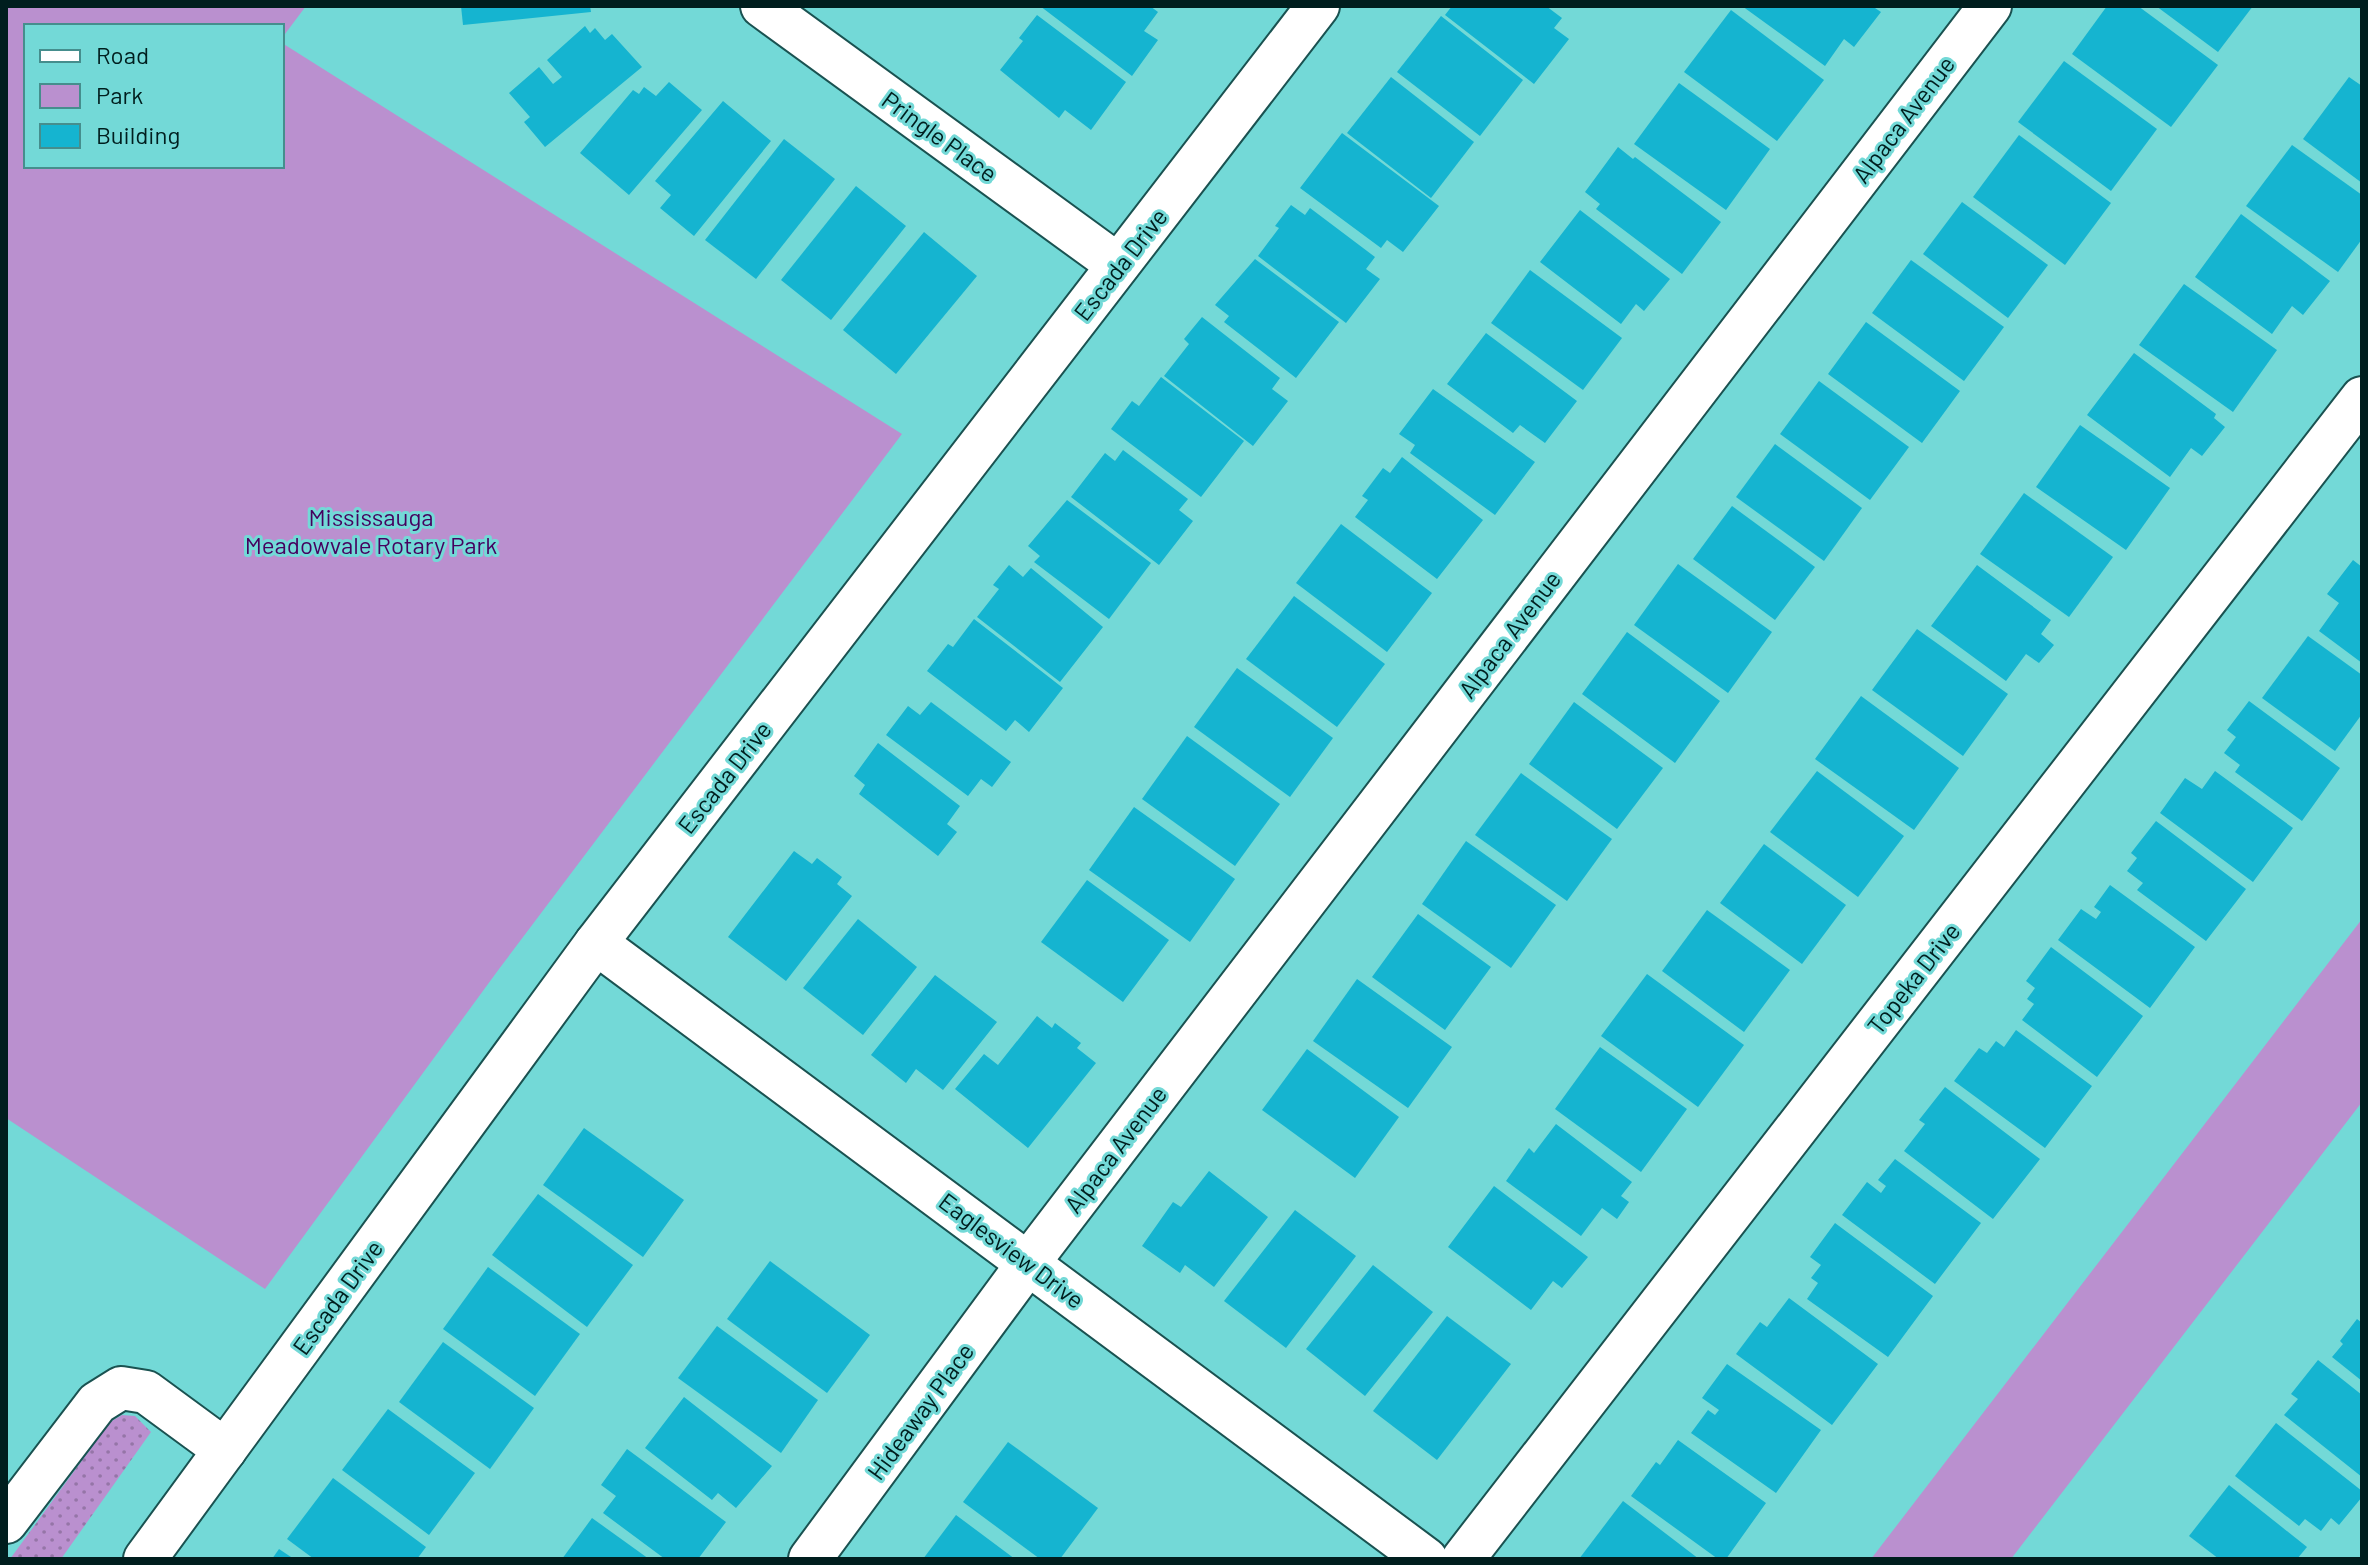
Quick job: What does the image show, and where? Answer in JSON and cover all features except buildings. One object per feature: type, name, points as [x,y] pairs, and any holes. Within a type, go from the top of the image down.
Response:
[{"type":"street","name":"Pringle Place","points":[[762,6],[1118,265]]},
{"type":"street","name":"Escada Drive","points":[[145,1559],[596,943],[1318,6]]},
{"type":"street","name":"Alpaca Avenue","points":[[1029,1262],[1990,6]]},
{"type":"street","name":"Topeka Drive","points":[[1463,1559],[2362,398]]},
{"type":"street","name":"Eaglesview Drive","points":[[596,943],[1426,1559]]},
{"type":"street","name":"Hideaway Place","points":[[810,1559],[1029,1262]]},
{"type":"street","points":[[6,1522],[97,1403],[121,1388],[146,1392],[225,1450]]},
{"type":"green space","name":"Mississauga Meadowvale Rotary Park","points":[[6,6],[306,6],[284,35],[284,24],[24,24],[24,168],[284,168],[284,44],[902,434],[499,969],[265,1289],[6,1118]]},
{"type":"green space","points":[[2362,919],[2362,1102],[2011,1559],[1871,1559]]},
{"type":"green space","points":[[122,1415],[135,1416],[151,1432],[61,1559],[10,1559],[110,1422]]}]
